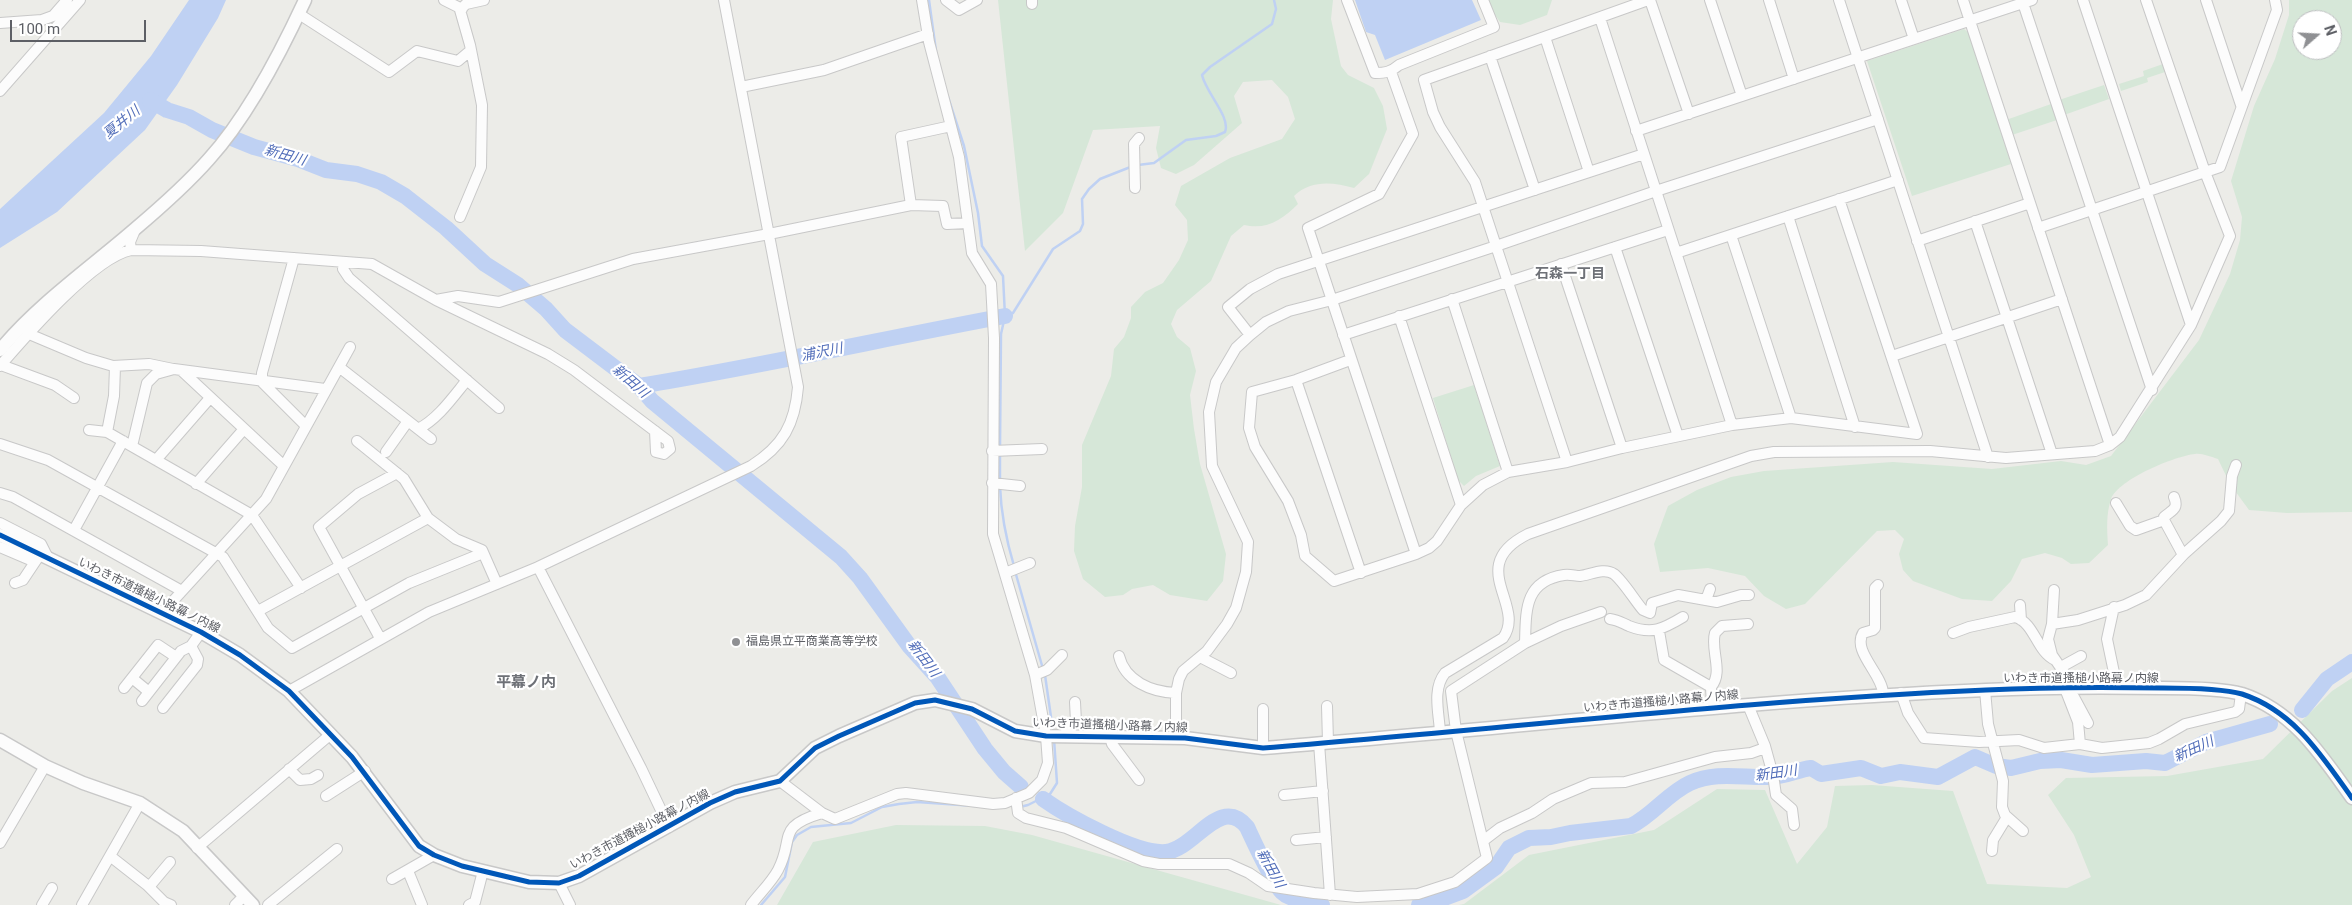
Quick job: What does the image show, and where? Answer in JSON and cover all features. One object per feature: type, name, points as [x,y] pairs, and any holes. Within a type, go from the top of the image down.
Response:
[{"type":"street","points":[[0,23],[42,20],[53,16],[67,0]]},
{"type":"street","points":[[0,91],[80,0]]},
{"type":"street","points":[[0,350],[32,316],[136,229],[210,158],[244,113],[305,0]]},
{"type":"street","points":[[444,0],[462,9]]},
{"type":"street","points":[[462,9],[466,4],[484,0]]},
{"type":"street","points":[[289,691],[429,612],[538,567],[751,466],[772,451],[784,437],[792,422],[798,387],[724,0]]},
{"type":"street","points":[[780,781],[822,813],[835,819],[887,797],[906,793],[993,804],[1018,803],[1042,780],[1054,736],[993,534],[993,317],[991,284],[972,253],[959,157],[928,34],[922,0]]},
{"type":"street","points":[[946,0],[959,10],[977,0]]},
{"type":"street","points":[[1346,0],[1374,73],[1391,72],[1400,65],[1494,27],[1483,0]]},
{"type":"street","points":[[1567,462],[1475,182],[1433,112],[1424,80],[1649,0],[1689,114]]},
{"type":"street","points":[[1710,0],[1742,96]]},
{"type":"street","points":[[1770,0],[1794,79]]},
{"type":"street","points":[[1839,0],[1988,457]]},
{"type":"street","points":[[1901,0],[1914,39]]},
{"type":"street","points":[[1963,0],[2110,445]]},
{"type":"street","points":[[2083,0],[2191,325]]},
{"type":"street","points":[[1440,732],[1437,694],[1438,681],[1445,673],[1502,638],[1508,632],[1509,624],[1500,590],[1498,570],[1501,557],[1516,540],[1544,528],[1751,456],[1774,452],[1930,451],[1988,457],[2095,450],[2110,445],[2120,437],[2152,390],[2191,325],[2230,236],[2205,172],[2146,0]]},
{"type":"street","points":[[2206,0],[2241,105]]},
{"type":"street","points":[[2038,228],[2220,166],[2277,10],[2275,0]]},
{"type":"street","points":[[1636,131],[2026,1],[2092,210],[2152,390]]},
{"type":"street","points":[[460,217],[481,167],[482,104],[462,9]]},
{"type":"street","points":[[299,14],[389,72],[417,51],[458,61],[471,50]]},
{"type":"street","points":[[1600,18],[1732,425]]},
{"type":"street","points":[[741,87],[824,70],[928,34]]},
{"type":"street","points":[[1545,37],[1590,172]]},
{"type":"street","points":[[1490,56],[1535,190]]},
{"type":"street","points":[[1391,72],[1413,134],[1379,194],[1308,228],[1350,360],[1416,554]]},
{"type":"street","points":[[1176,738],[1176,693],[1183,671],[1216,640],[1227,624],[1236,608],[1246,572],[1248,542],[1212,466],[1208,412],[1216,382],[1236,348],[1250,335],[1266,322],[1289,311],[1332,300],[1656,191],[1878,119]]},
{"type":"street","points":[[911,205],[901,136],[951,126]]},
{"type":"street","points":[[1135,188],[1134,144],[1139,138]]},
{"type":"street","points":[[1250,335],[1228,307],[1250,289],[1278,274],[1644,154]]},
{"type":"street","points":[[1676,253],[1898,180]]},
{"type":"street","points":[[1350,360],[1296,380],[1252,392],[1249,428],[1255,447],[1288,501],[1301,535],[1305,556],[1334,581],[1416,554],[1438,541],[1461,505],[1483,485],[1508,472],[1567,462],[1622,448],[1732,425],[1791,418],[1917,434],[1839,199]]},
{"type":"street","points":[[1917,240],[2030,203]]},
{"type":"street","points":[[436,300],[458,296],[500,302],[633,259],[911,205],[943,206],[947,224],[968,223]]},
{"type":"street","points":[[1788,216],[1855,427]]},
{"type":"street","points":[[1975,221],[2052,454]]},
{"type":"street","points":[[131,250],[130,242],[136,229]]},
{"type":"street","points":[[1343,335],[1668,230]]},
{"type":"street","points":[[1731,235],[1791,418]]},
{"type":"street","points":[[1615,247],[1678,436]]},
{"type":"street","points":[[74,398],[55,385],[1,365],[64,297],[116,256],[131,250],[201,252],[372,264],[436,300],[548,354],[574,370],[655,431]]},
{"type":"street","points":[[294,258],[262,373],[262,382],[306,426]]},
{"type":"street","points":[[344,262],[343,269],[349,278],[499,408]]},
{"type":"street","points":[[1561,264],[1622,448]]},
{"type":"street","points":[[1892,356],[2062,299]]},
{"type":"street","points":[[1452,300],[1508,472]]},
{"type":"street","points":[[1399,316],[1461,505]]},
{"type":"street","points":[[29,334],[86,358],[115,366],[149,364],[262,382],[325,389]]},
{"type":"street","points":[[162,613],[266,499],[325,389],[350,347]]},
{"type":"street","points":[[107,432],[113,401],[115,366]]},
{"type":"street","points":[[338,367],[431,439]]},
{"type":"street","points":[[178,370],[284,466]]},
{"type":"street","points":[[74,530],[97,487],[127,443],[147,383],[156,374],[178,370]]},
{"type":"street","points":[[418,428],[433,418],[467,380]]},
{"type":"street","points":[[1296,380],[1361,573]]},
{"type":"street","points":[[156,460],[210,398]]},
{"type":"street","points":[[386,452],[408,421]]},
{"type":"street","points":[[196,484],[244,429]]},
{"type":"street","points":[[89,430],[107,432],[252,515],[301,588]]},
{"type":"street","points":[[357,441],[404,479],[428,518],[456,539],[482,550],[497,584]]},
{"type":"street","points":[[0,444],[48,460],[223,557],[268,628],[292,648],[409,584],[484,553]]},
{"type":"street","points":[[992,451],[1042,449]]},
{"type":"street","points":[[2052,624],[2074,621],[2137,600],[2146,595],[2183,555],[2221,521],[2228,511],[2232,476],[2236,465]]},
{"type":"street","points":[[380,638],[319,527],[358,494],[397,473]]},
{"type":"street","points":[[992,483],[1020,486]]},
{"type":"street","points":[[0,493],[13,497],[182,591]]},
{"type":"street","points":[[2116,502],[2130,526],[2136,530],[2164,520],[2164,517],[2176,508],[2177,504],[2174,497]]},
{"type":"street","points":[[258,612],[428,518]]},
{"type":"street","points":[[2164,520],[2183,555]]},
{"type":"street","points":[[0,523],[41,544],[41,557],[23,580],[15,583]]},
{"type":"street","name":"いわき市道搔槌小路幕ノ内線","points":[[0,535],[41,557],[201,632],[240,655],[289,691],[365,771],[419,846],[434,855],[482,871],[529,882],[559,883],[579,876],[735,792],[780,781],[815,748],[839,736],[915,704],[935,700],[972,709],[1015,732],[1054,736],[1176,738],[1263,748],[1883,693],[2068,686],[2184,688],[2241,694],[2275,709],[2292,722],[2331,767],[2352,798]]},
{"type":"street","points":[[0,547],[41,557]]},
{"type":"street","points":[[1005,573],[1030,563]]},
{"type":"street","points":[[538,567],[637,759],[669,827]]},
{"type":"street","points":[[1525,643],[1526,613],[1530,596],[1544,582],[1565,574],[1580,576],[1602,571],[1614,574],[1643,610],[1650,613],[1652,603],[1666,597],[1686,595],[1717,602],[1741,595],[1749,595]]},
{"type":"street","points":[[1878,585],[1875,588],[1875,628],[1863,633],[1861,642],[1865,658],[1881,682],[1883,693]]},
{"type":"street","points":[[1706,600],[1710,589]]},
{"type":"street","points":[[2054,590],[2052,624],[2048,640],[2068,686],[2088,724]]},
{"type":"street","points":[[2020,605],[2022,611],[2021,620]]},
{"type":"street","points":[[2114,607],[2107,639],[2117,687]]},
{"type":"street","points":[[1018,803],[1026,818],[1066,828],[1143,861],[1159,864],[1228,864],[1280,888],[1330,895],[1357,897],[1404,896],[1438,889],[1469,873],[1487,858],[1456,731],[1451,691],[1525,643],[1561,626],[1601,612]]},
{"type":"street","points":[[1610,619],[1634,627],[1659,631],[1683,617]]},
{"type":"street","points":[[1953,633],[1969,627],[2011,617],[2021,620],[2032,633],[2042,650],[2058,664]]},
{"type":"street","points":[[1712,708],[1711,687],[1716,681],[1715,633],[1722,626],[1748,624]]},
{"type":"street","points":[[1659,631],[1664,660],[1711,687]]},
{"type":"street","points":[[142,700],[181,651],[191,646],[201,632]]},
{"type":"street","points":[[124,688],[158,645],[176,657]]},
{"type":"street","points":[[163,708],[197,665],[198,659],[191,646]]},
{"type":"street","points":[[1036,675],[1047,670],[1062,654]]},
{"type":"street","points":[[1119,656],[1125,672],[1143,685],[1176,693]]},
{"type":"street","points":[[2058,664],[2081,656]]},
{"type":"street","points":[[1200,657],[1231,673]]},
{"type":"street","points":[[132,678],[149,692]]},
{"type":"street","points":[[2068,686],[2078,722],[2080,744]]},
{"type":"street","points":[[1985,690],[1988,724],[2000,767],[2002,807],[2007,817],[2023,831]]},
{"type":"street","points":[[1901,693],[1905,708],[1924,738],[1993,741],[2019,740],[2044,748],[2060,748],[2080,744],[2102,748],[2149,743],[2185,724],[2235,712],[2239,709],[2241,694]]},
{"type":"street","points":[[1054,736],[1076,722],[1076,702]]},
{"type":"street","points":[[1748,705],[1765,748],[1778,798],[1792,809],[1794,825]]},
{"type":"street","points":[[1327,706],[1323,791],[1330,895]]},
{"type":"street","points":[[1263,709],[1263,748]]},
{"type":"street","points":[[197,848],[330,734]]},
{"type":"street","points":[[1110,738],[1112,744],[1139,780]]},
{"type":"street","points":[[0,740],[45,766],[83,783],[140,803],[177,826],[244,902]]},
{"type":"street","points":[[1483,840],[1500,828],[1553,799],[1591,783],[1624,782],[1715,757],[1743,755],[1765,748]]},
{"type":"street","points":[[0,843],[45,766]]},
{"type":"street","points":[[289,769],[300,780],[318,776]]},
{"type":"street","points":[[326,796],[365,771]]},
{"type":"street","points":[[1284,795],[1323,791]]},
{"type":"street","points":[[82,905],[140,803]]},
{"type":"street","points":[[751,905],[778,871],[790,830],[806,818],[822,813]]},
{"type":"street","points":[[1992,851],[1993,840],[2007,817]]},
{"type":"street","points":[[1296,840],[1326,837]]},
{"type":"street","points":[[268,905],[337,849]]},
{"type":"street","points":[[392,879],[434,855]]},
{"type":"street","points":[[110,856],[149,887],[164,902],[172,905]]},
{"type":"street","points":[[149,887],[170,862]]},
{"type":"street","points":[[408,871],[422,905]]},
{"type":"street","points":[[469,905],[476,902],[482,871]]},
{"type":"street","points":[[559,883],[570,905]]},
{"type":"street","points":[[42,905],[52,888]]},
{"type":"green space","points":[[998,0],[1333,0],[1331,19],[1341,66],[1348,75],[1374,88],[1383,106],[1387,129],[1369,174],[1354,188],[1338,184],[1322,184],[1307,187],[1294,196],[1298,204],[1280,219],[1267,225],[1244,225],[1231,236],[1211,281],[1177,310],[1171,324],[1177,337],[1190,348],[1196,371],[1190,395],[1194,429],[1200,464],[1226,554],[1223,581],[1207,601],[1170,595],[1153,585],[1132,589],[1123,595],[1105,597],[1083,579],[1074,551],[1075,526],[1082,487],[1082,445],[1111,376],[1114,349],[1124,337],[1131,318],[1131,307],[1145,292],[1163,283],[1179,260],[1188,240],[1187,220],[1175,205],[1181,186],[1230,158],[1282,139],[1295,119],[1288,97],[1272,80],[1243,82],[1234,96],[1242,123],[1194,165],[1176,174],[1161,168],[1156,148],[1160,126],[1093,130],[1063,213],[1025,251]]},
{"type":"green space","points":[[1484,0],[1552,0],[1547,15],[1520,25],[1500,22]]},
{"type":"green space","points":[[2289,0],[2352,0],[2352,512],[2287,513],[2249,510],[2230,484],[2218,459],[2195,454],[2175,459],[2148,470],[2136,476],[2116,491],[2111,499],[2108,510],[2108,545],[2089,563],[2071,564],[2062,558],[2045,553],[2022,559],[2011,581],[1992,601],[1962,599],[1913,581],[1903,570],[1899,554],[1904,539],[1895,530],[1877,531],[1805,604],[1786,609],[1764,596],[1745,576],[1708,568],[1660,572],[1654,544],[1668,506],[1697,490],[1731,477],[1764,471],[1893,462],[1992,469],[2061,461],[2086,465],[2111,456],[2199,340],[2230,274],[2240,240],[2242,217],[2231,181],[2254,106],[2275,59],[2289,15]]},
{"type":"green space","points":[[1964,29],[1969,33],[2011,164],[1912,196],[1867,61]]},
{"type":"green space","points":[[2163,64],[2165,72],[2147,78],[2148,82],[2121,91],[2119,84],[2144,76],[2143,71]]},
{"type":"green space","points":[[2104,85],[2109,99],[2064,115],[2059,100]]},
{"type":"green space","points":[[2051,104],[2057,120],[2012,135],[2006,120]]},
{"type":"green space","points":[[1474,385],[1500,466],[1476,476],[1464,486],[1458,480],[1433,398]]},
{"type":"green space","points":[[2352,678],[2352,905],[1459,905],[1464,904],[1529,855],[1654,830],[1717,789],[1765,790],[1797,864],[1827,827],[1835,786],[1872,785],[1953,791],[1987,884],[2067,888],[2091,877],[2074,835],[2048,795],[2066,778],[2167,776],[2263,759],[2332,691]]},
{"type":"green space","points":[[896,825],[985,826],[1032,835],[1281,905],[777,905],[813,842]]},
{"type":"water","name":"夏井川","points":[[189,0],[226,0],[218,18],[177,85],[145,130],[57,212],[0,248],[0,209],[104,113],[151,56]]},
{"type":"water","points":[[1355,0],[1472,0],[1481,20],[1385,60],[1375,35],[1366,32]]},
{"type":"waterway","points":[[929,0],[936,51]]},
{"type":"waterway","points":[[1138,165],[1154,163],[1186,140],[1216,136],[1225,132],[1224,119],[1202,75],[1210,67],[1272,24],[1276,9],[1274,0]]},
{"type":"waterway","points":[[948,97],[964,146],[978,213],[982,246],[1003,276],[1005,316],[1001,334],[1000,448]]},
{"type":"waterway","name":"新田川","points":[[150,100],[167,110],[189,117],[212,130],[254,147],[298,159],[326,170],[357,174],[381,182],[405,196],[446,228],[485,264],[518,285],[546,309],[565,330],[639,386],[652,401],[841,557],[860,578],[910,647],[938,678],[985,749],[1004,772],[1021,787]]},
{"type":"waterway","points":[[1005,316],[1013,313],[1053,249],[1080,231],[1083,224],[1082,199],[1089,189],[1100,179],[1133,166]]},
{"type":"waterway","name":"浦沢川","points":[[639,386],[1005,316]]},
{"type":"waterway","points":[[1000,453],[1000,480]]},
{"type":"waterway","points":[[1000,486],[1004,526],[1014,566]]},
{"type":"waterway","points":[[1015,571],[1043,669]]},
{"type":"waterway","name":"新田川","points":[[2302,710],[2327,679],[2352,662]]},
{"type":"waterway","points":[[1045,675],[1053,731]]},
{"type":"waterway","name":"新田川","points":[[1419,905],[1431,903],[1463,891],[1496,867],[1509,848],[1529,838],[1551,837],[1631,826],[1682,787],[1700,779],[1720,776],[1775,777],[1811,768],[1821,774],[1861,768],[1881,776],[1900,772],[1938,777],[1975,757],[1996,766],[2011,768],[2040,761],[2061,760],[2092,765],[2146,761],[2165,763],[2206,742],[2270,724]]},
{"type":"waterway","points":[[1020,807],[1050,794],[1057,783],[1054,739]]},
{"type":"waterway","name":"新田川","points":[[1043,799],[1068,815],[1103,833],[1153,851],[1166,852],[1177,849],[1217,820],[1227,817],[1237,818],[1247,827],[1268,871],[1282,892],[1296,899],[1322,905]]},
{"type":"waterway","points":[[761,905],[785,877],[792,842],[797,835],[811,827],[851,823],[882,807],[899,804],[917,802],[975,806]]},
{"type":"cycle path","points":[[0,535],[201,632],[240,655],[289,691],[352,757],[419,846],[434,855],[462,866],[529,882],[559,883],[579,876],[710,803],[735,792],[780,781],[815,748],[839,736],[915,703],[935,700],[972,709],[1015,731],[1046,736],[1185,738],[1263,748],[1714,708],[1895,695],[2052,688],[2203,689],[2242,694],[2277,712],[2292,723],[2318,751],[2352,798]]},
{"type":"place","name":"福島県立平商業高等学校","points":[[736,642]]},
{"type":"district","name":"石森一丁目","points":[[1570,274]]},
{"type":"district","name":"平幕ノ内","points":[[526,683]]}]
